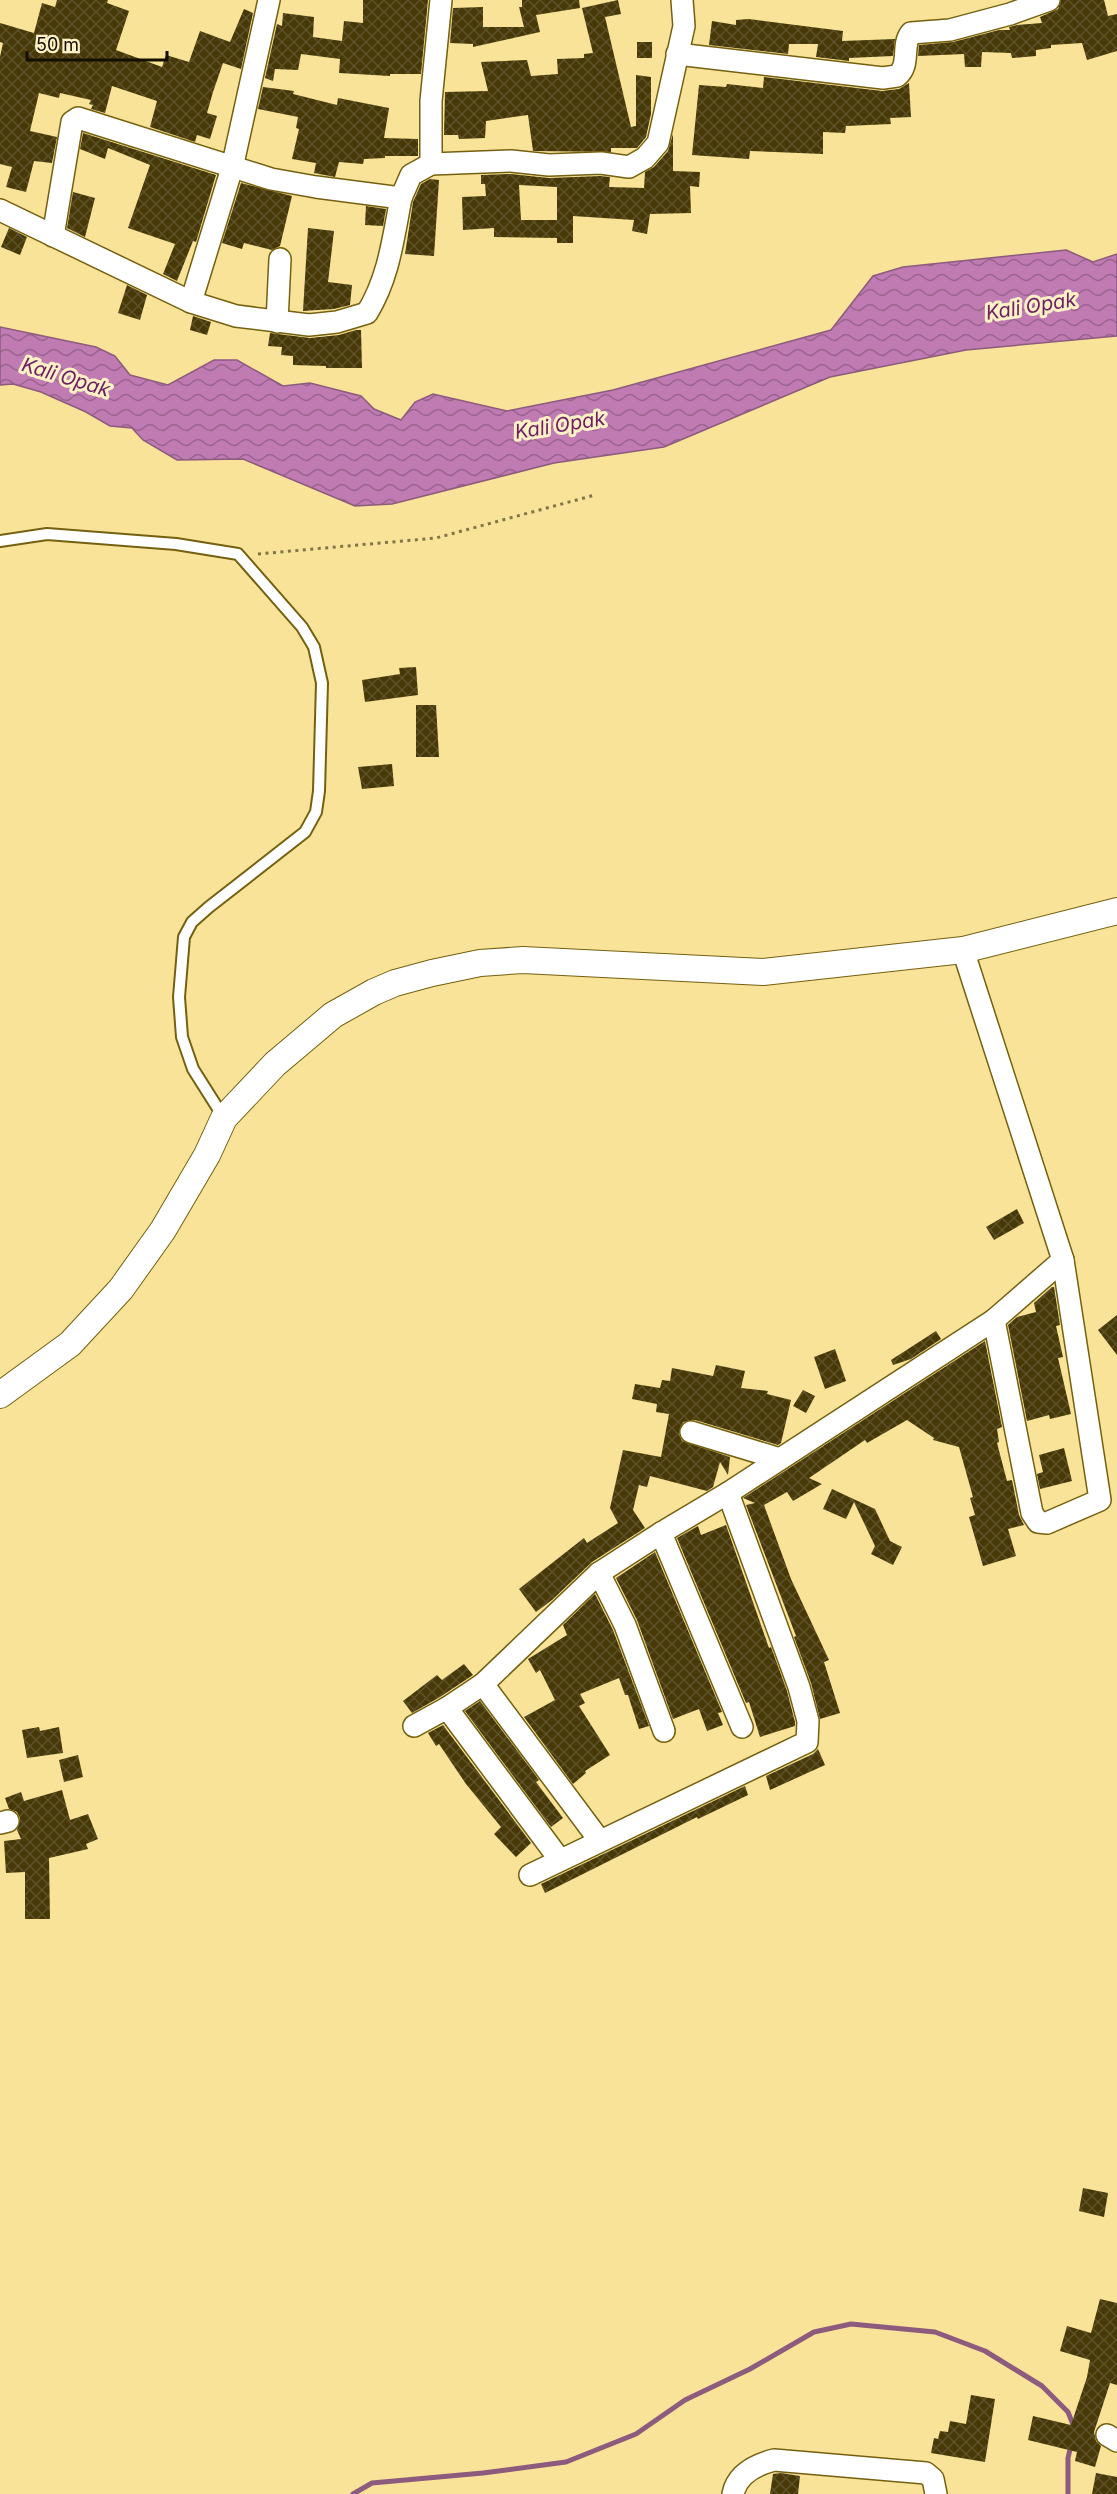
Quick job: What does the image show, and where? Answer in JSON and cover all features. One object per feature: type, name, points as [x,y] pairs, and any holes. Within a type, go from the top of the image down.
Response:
[{"type":"street","points":[[191,302],[232,168],[269,0]]},
{"type":"street","points":[[431,164],[431,101],[441,0]]},
{"type":"street","points":[[0,210],[191,302],[236,316],[277,322],[318,324],[337,322],[367,313],[380,292],[392,247],[400,198],[411,175],[431,164],[511,161],[549,165],[602,163],[629,167],[645,158],[658,143],[684,26],[682,0]]},
{"type":"street","points":[[677,54],[883,78],[897,76],[903,70],[907,39],[911,33],[950,30],[1010,14],[1049,0]]},
{"type":"street","points":[[52,236],[72,122],[78,118],[232,168],[316,188],[400,198]]},
{"type":"street","points":[[277,322],[280,259]]},
{"type":"street","points":[[0,1395],[70,1344],[121,1289],[163,1230],[207,1155],[225,1118],[275,1064],[333,1015],[374,992],[432,973],[480,963],[522,960],[763,972],[963,950],[1117,911]]},
{"type":"street","points":[[963,950],[1063,1260],[1100,1500],[1047,1523],[1038,1522],[1032,1513],[994,1320]]},
{"type":"street","points":[[414,1726],[483,1684],[599,1573],[728,1493],[994,1320],[1063,1260]]},
{"type":"street","points":[[691,1432],[780,1459]]},
{"type":"street","points":[[530,1875],[807,1742],[808,1721],[799,1687],[728,1493]]},
{"type":"street","points":[[661,1533],[742,1727]]},
{"type":"street","points":[[599,1573],[625,1625],[664,1731]]},
{"type":"street","points":[[483,1684],[600,1841]]},
{"type":"street","points":[[447,1708],[560,1860]]},
{"type":"street","points":[[733,2494],[735,2482],[758,2464],[774,2460],[926,2473],[933,2479],[936,2494]]},
{"type":"lane","points":[[0,541],[47,534],[176,544],[238,554],[302,627],[314,647],[322,683],[319,791],[316,812],[305,832],[209,907],[192,922],[184,937],[179,998],[182,1037],[194,1069],[225,1118]]},
{"type":"path","points":[[238,554],[273,553],[436,538],[595,495]]},
{"type":"water","name":"Kali Opak","points":[[1066,250],[1093,262],[1117,254],[1117,336],[966,350],[830,377],[664,447],[554,463],[392,504],[355,506],[243,459],[177,460],[143,440],[132,428],[110,426],[86,412],[41,392],[13,384],[0,385],[0,327],[96,347],[115,356],[130,375],[168,385],[214,360],[237,360],[283,386],[310,383],[361,396],[374,409],[401,420],[415,402],[433,394],[507,411],[613,390],[831,330],[873,276],[903,267]]},
{"type":"building","points":[[57,0],[108,0],[107,3],[129,11],[116,50],[162,67],[166,55],[189,62],[200,31],[230,42],[244,9],[253,13],[241,69],[223,63],[213,92],[207,113],[217,116],[210,139],[197,135],[195,142],[150,127],[157,101],[112,86],[105,113],[91,109],[93,105],[89,104],[91,100],[60,93],[59,98],[39,93],[30,131],[57,137],[52,163],[34,161],[26,192],[6,187],[12,167],[0,164],[0,57],[3,43],[0,42],[0,23],[34,33],[42,3],[55,7]]},
{"type":"building","points":[[363,0],[428,0],[421,74],[390,74],[390,76],[339,73],[340,59],[301,54],[298,70],[275,69],[273,81],[265,78],[277,24],[282,26],[283,13],[314,17],[313,37],[342,41],[344,21],[363,23]]},
{"type":"building","points":[[522,0],[579,0],[580,8],[536,15],[540,32],[473,47],[473,44],[450,43],[453,8],[483,7],[483,27],[524,27],[519,7],[522,7]]},
{"type":"building","points":[[618,0],[621,14],[605,17],[631,127],[636,126],[636,75],[651,77],[651,114],[646,137],[637,148],[611,148],[611,152],[533,151],[528,115],[486,121],[485,138],[459,139],[458,135],[444,135],[445,92],[488,91],[481,62],[527,60],[531,76],[558,74],[557,59],[584,58],[584,54],[593,53],[582,8]]},
{"type":"building","points":[[1061,0],[1104,0],[1108,16],[1117,14],[1117,51],[1087,60],[1082,43],[1051,45],[1051,48],[1036,50],[1036,56],[1012,58],[1011,53],[982,52],[981,67],[965,67],[964,54],[918,56],[919,45],[953,42],[999,30],[1010,30],[1009,27],[1017,25],[1042,23],[1040,17],[1058,9]]},
{"type":"building","points":[[749,19],[843,31],[842,41],[895,39],[893,56],[849,58],[849,61],[816,57],[818,44],[789,44],[788,54],[709,45],[712,21],[736,25],[736,20]]},
{"type":"building","points":[[637,42],[652,42],[652,58],[637,58]]},
{"type":"building","points":[[764,77],[882,91],[899,89],[909,83],[911,117],[890,118],[891,124],[846,126],[845,133],[823,132],[823,154],[750,151],[749,159],[692,155],[699,85],[726,87],[727,84],[763,88]]},
{"type":"building","points":[[263,87],[294,91],[293,94],[337,105],[338,98],[389,108],[384,138],[418,139],[418,156],[385,156],[385,158],[364,159],[363,164],[339,162],[335,177],[314,173],[316,163],[292,159],[299,129],[296,128],[298,117],[258,109]]},
{"type":"building","points":[[83,133],[216,175],[196,242],[193,241],[177,281],[163,274],[175,244],[128,228],[150,165],[108,148],[105,159],[80,149]]},
{"type":"building","points":[[673,134],[673,171],[700,172],[699,187],[690,186],[691,213],[650,214],[647,234],[632,231],[634,220],[573,216],[573,243],[557,243],[557,238],[494,237],[494,228],[463,230],[462,197],[486,196],[485,184],[481,184],[481,175],[511,174],[549,178],[600,176],[610,177],[609,187],[644,188],[645,172],[654,167],[668,151]],"holes":[[[519,185],[557,187],[557,220],[521,220]]]},
{"type":"building","points":[[430,179],[439,180],[434,256],[405,254],[413,202],[421,184]]},
{"type":"building","points":[[241,183],[292,196],[280,246],[272,250],[244,243],[242,249],[222,243]]},
{"type":"building","points":[[73,192],[95,198],[85,237],[67,228]]},
{"type":"building","points":[[366,206],[386,209],[383,226],[365,225]]},
{"type":"building","points":[[9,228],[27,237],[20,255],[1,247]]},
{"type":"building","points":[[308,228],[334,231],[328,282],[352,285],[350,305],[334,309],[303,311]]},
{"type":"building","points":[[127,285],[147,295],[140,320],[118,313]]},
{"type":"building","points":[[193,316],[211,322],[207,335],[190,330]]},
{"type":"building","points":[[361,330],[362,368],[293,365],[293,356],[281,355],[282,347],[268,346],[270,333],[310,338],[339,335]]},
{"type":"building","points":[[416,667],[418,695],[365,702],[362,680],[400,674],[399,668]]},
{"type":"building","points":[[416,705],[436,705],[439,757],[416,757]]},
{"type":"building","points":[[392,764],[394,786],[362,789],[358,767]]},
{"type":"building","points":[[1017,1209],[1024,1223],[994,1240],[986,1227]]},
{"type":"building","points":[[1054,1287],[1060,1325],[1056,1326],[1063,1357],[1058,1358],[1071,1414],[1050,1419],[1049,1415],[1027,1421],[1008,1325],[1017,1317],[1036,1312],[1034,1303]]},
{"type":"building","points":[[1117,1315],[1117,1355],[1098,1330]]},
{"type":"building","points":[[936,1331],[941,1339],[911,1359],[893,1365],[891,1360]]},
{"type":"building","points":[[985,1341],[1002,1427],[997,1429],[999,1442],[997,1443],[1007,1481],[1012,1480],[1019,1515],[1024,1525],[1008,1529],[1016,1556],[983,1566],[969,1517],[975,1515],[970,1498],[973,1497],[959,1447],[933,1440],[934,1438],[907,1420],[867,1443],[865,1440],[809,1478],[822,1484],[793,1501],[787,1492],[764,1505],[791,1579],[829,1660],[824,1662],[840,1713],[820,1719],[811,1683],[794,1637],[796,1636],[746,1505],[755,1503],[743,1498]]},
{"type":"building","points":[[835,1349],[846,1381],[825,1389],[814,1357]]},
{"type":"building","points":[[716,1365],[745,1371],[741,1388],[768,1391],[767,1394],[791,1400],[781,1443],[778,1445],[695,1420],[683,1422],[679,1434],[682,1441],[730,1457],[728,1475],[720,1462],[713,1487],[707,1491],[650,1476],[647,1487],[639,1485],[633,1510],[645,1528],[592,1562],[536,1612],[519,1589],[584,1538],[587,1543],[618,1523],[610,1508],[623,1450],[661,1457],[669,1414],[656,1412],[657,1404],[632,1399],[635,1384],[660,1388],[662,1380],[670,1381],[672,1368],[713,1376]]},
{"type":"building","points":[[803,1390],[815,1396],[806,1413],[793,1406]]},
{"type":"building","points":[[1064,1448],[1072,1481],[1040,1489],[1037,1474],[1043,1472],[1039,1455]]},
{"type":"building","points":[[832,1489],[875,1509],[890,1541],[902,1547],[893,1565],[871,1554],[875,1546],[854,1502],[846,1519],[823,1509]]},
{"type":"building","points":[[726,1525],[769,1648],[771,1647],[787,1691],[795,1722],[795,1726],[760,1737],[749,1702],[746,1703],[677,1538],[698,1526],[701,1535]]},
{"type":"building","points":[[655,1552],[722,1712],[718,1713],[723,1725],[707,1731],[699,1709],[673,1719],[637,1620],[616,1578]]},
{"type":"building","points":[[595,1594],[613,1630],[649,1726],[639,1729],[628,1695],[625,1695],[619,1678],[580,1694],[585,1703],[579,1706],[610,1755],[585,1771],[586,1773],[573,1784],[524,1717],[555,1700],[540,1670],[536,1673],[528,1659],[567,1635],[563,1625]]},
{"type":"building","points":[[464,1664],[473,1675],[412,1713],[403,1701],[437,1675],[442,1680]]},
{"type":"building","points":[[480,1701],[539,1780],[536,1782],[563,1818],[551,1827],[465,1711]]},
{"type":"building","points":[[443,1725],[531,1843],[516,1857],[494,1834],[501,1827],[466,1784],[439,1744],[436,1746],[428,1733]]},
{"type":"building","points":[[39,1727],[40,1731],[59,1727],[63,1753],[27,1758],[22,1730]]},
{"type":"building","points":[[818,1749],[825,1765],[770,1790],[766,1776],[813,1754]]},
{"type":"building","points":[[78,1755],[83,1777],[64,1782],[59,1760]]},
{"type":"building","points":[[745,1786],[748,1795],[698,1819],[697,1817],[545,1893],[541,1884]]},
{"type":"building","points":[[62,1790],[70,1820],[88,1814],[98,1839],[86,1844],[88,1849],[49,1858],[50,1919],[25,1919],[25,1872],[6,1873],[4,1841],[21,1839],[17,1830],[20,1818],[17,1812],[9,1809],[5,1798],[21,1792],[24,1801]]},
{"type":"building","points":[[1083,2188],[1108,2193],[1104,2217],[1079,2211]]},
{"type":"building","points":[[1100,2299],[1117,2303],[1117,2385],[1110,2383],[1094,2432],[1096,2441],[1101,2446],[1095,2467],[1075,2461],[1077,2452],[1028,2440],[1033,2416],[1071,2425],[1087,2377],[1090,2360],[1060,2351],[1067,2326],[1091,2333]]},
{"type":"building","points":[[971,2395],[995,2399],[985,2462],[931,2453],[934,2438],[938,2439],[940,2431],[948,2432],[950,2421],[966,2424]]},
{"type":"building","points":[[1096,2473],[1117,2477],[1117,2494],[1092,2494]]},
{"type":"building","points":[[773,2474],[800,2476],[798,2494],[770,2494]]},
{"type":"waterway","points":[[353,2494],[372,2483],[483,2473],[566,2462],[636,2434],[685,2400],[750,2369],[814,2332],[851,2324],[935,2332],[985,2351],[1042,2386],[1068,2412],[1074,2427]]},
{"type":"waterway","points":[[1068,2494],[1068,2458],[1071,2445]]}]
